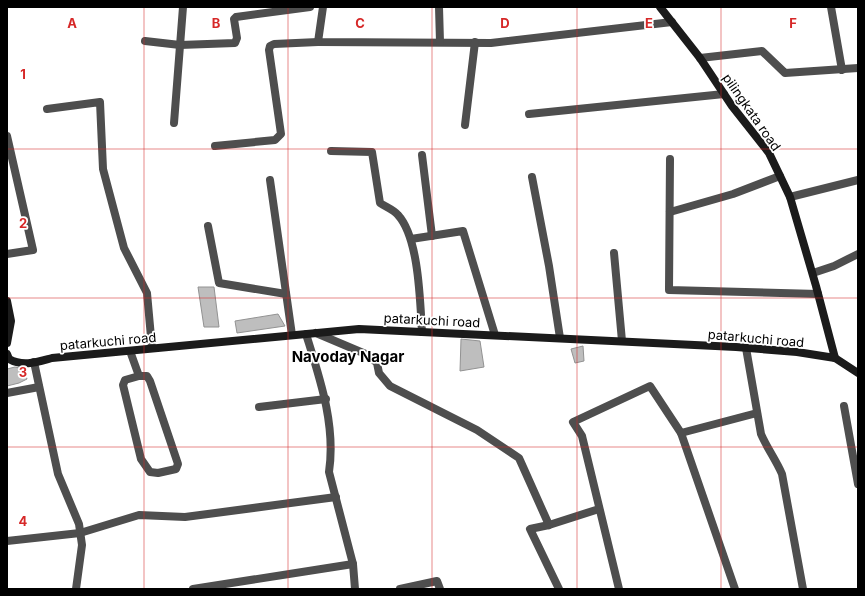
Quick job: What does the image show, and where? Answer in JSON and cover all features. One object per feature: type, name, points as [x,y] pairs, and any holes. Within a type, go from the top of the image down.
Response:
[{"type":"street","points":[[174,123],[183,7]]},
{"type":"street","points":[[144,41],[180,45],[235,42],[237,38],[234,19],[236,17],[310,7]]},
{"type":"street","points":[[318,42],[323,7]]},
{"type":"street","points":[[438,7],[440,42]]},
{"type":"street","name":"pilingkata road","points":[[660,7],[700,58],[724,94],[769,153],[790,197],[835,358]]},
{"type":"street","points":[[831,7],[842,70]]},
{"type":"street","points":[[215,146],[275,140],[281,134],[282,126],[269,50],[270,46],[274,44],[318,42],[491,43],[672,22]]},
{"type":"street","points":[[466,125],[475,42]]},
{"type":"street","points":[[700,58],[762,51],[785,73],[858,68]]},
{"type":"street","points":[[529,114],[724,94]]},
{"type":"street","points":[[46,109],[100,102],[104,169],[124,248],[147,293],[152,348]]},
{"type":"street","points":[[7,136],[11,173],[33,250],[7,254]]},
{"type":"street","points":[[331,151],[372,152],[380,203],[398,215],[411,239],[418,273],[422,332]]},
{"type":"street","points":[[422,155],[432,236]]},
{"type":"street","points":[[670,159],[669,290],[818,294]]},
{"type":"street","points":[[670,212],[733,194],[780,176]]},
{"type":"street","points":[[532,177],[549,266],[560,338]]},
{"type":"street","points":[[270,180],[292,335]]},
{"type":"street","points":[[790,197],[858,180]]},
{"type":"street","points":[[208,226],[219,283],[286,294]]},
{"type":"street","points":[[411,239],[463,231],[495,335]]},
{"type":"street","points":[[614,254],[622,341]]},
{"type":"street","points":[[812,273],[834,266],[858,254]]},
{"type":"street","points":[[7,301],[11,321],[7,343]]},
{"type":"street","name":"patarkuchi road","points":[[7,354],[9,359],[16,363],[27,364],[52,358],[360,329],[622,341],[798,352],[835,358],[858,373]]},
{"type":"street","points":[[316,333],[368,355],[377,363],[379,373],[390,386],[477,430],[519,458],[549,525]]},
{"type":"street","points":[[306,334],[326,399],[330,430],[331,459],[329,472],[353,564],[355,589]]},
{"type":"street","points":[[746,348],[763,440],[775,457],[782,474],[803,589]]},
{"type":"street","points":[[130,351],[139,376]]},
{"type":"street","points":[[34,362],[58,474],[79,524],[82,545],[76,589]]},
{"type":"street","points":[[139,376],[147,376],[150,381],[178,464],[176,470],[158,473],[150,472],[141,459],[123,385],[126,380],[139,376]]},
{"type":"street","points":[[7,393],[40,386]]},
{"type":"street","points":[[619,589],[582,436],[573,422],[650,386],[680,433],[734,589]]},
{"type":"street","points":[[259,407],[326,399]]},
{"type":"street","points":[[844,406],[858,484]]},
{"type":"street","points":[[680,433],[757,413]]},
{"type":"street","points":[[7,541],[80,533],[139,515],[185,517],[336,497]]},
{"type":"street","points":[[559,589],[530,529],[549,525],[599,509]]},
{"type":"street","points":[[192,589],[353,564]]},
{"type":"street","points":[[400,589],[437,581],[440,589]]},
{"type":"building","points":[[198,287],[214,287],[219,327],[204,327]]},
{"type":"building","points":[[278,314],[285,326],[237,333],[235,321]]},
{"type":"building","points":[[461,339],[480,341],[484,367],[460,371]]},
{"type":"building","points":[[583,346],[584,361],[575,363],[571,349]]},
{"type":"building","points":[[15,367],[24,369],[27,379],[7,386],[7,369]]},
{"type":"district","name":"Navoday Nagar","points":[[348,357]]}]
